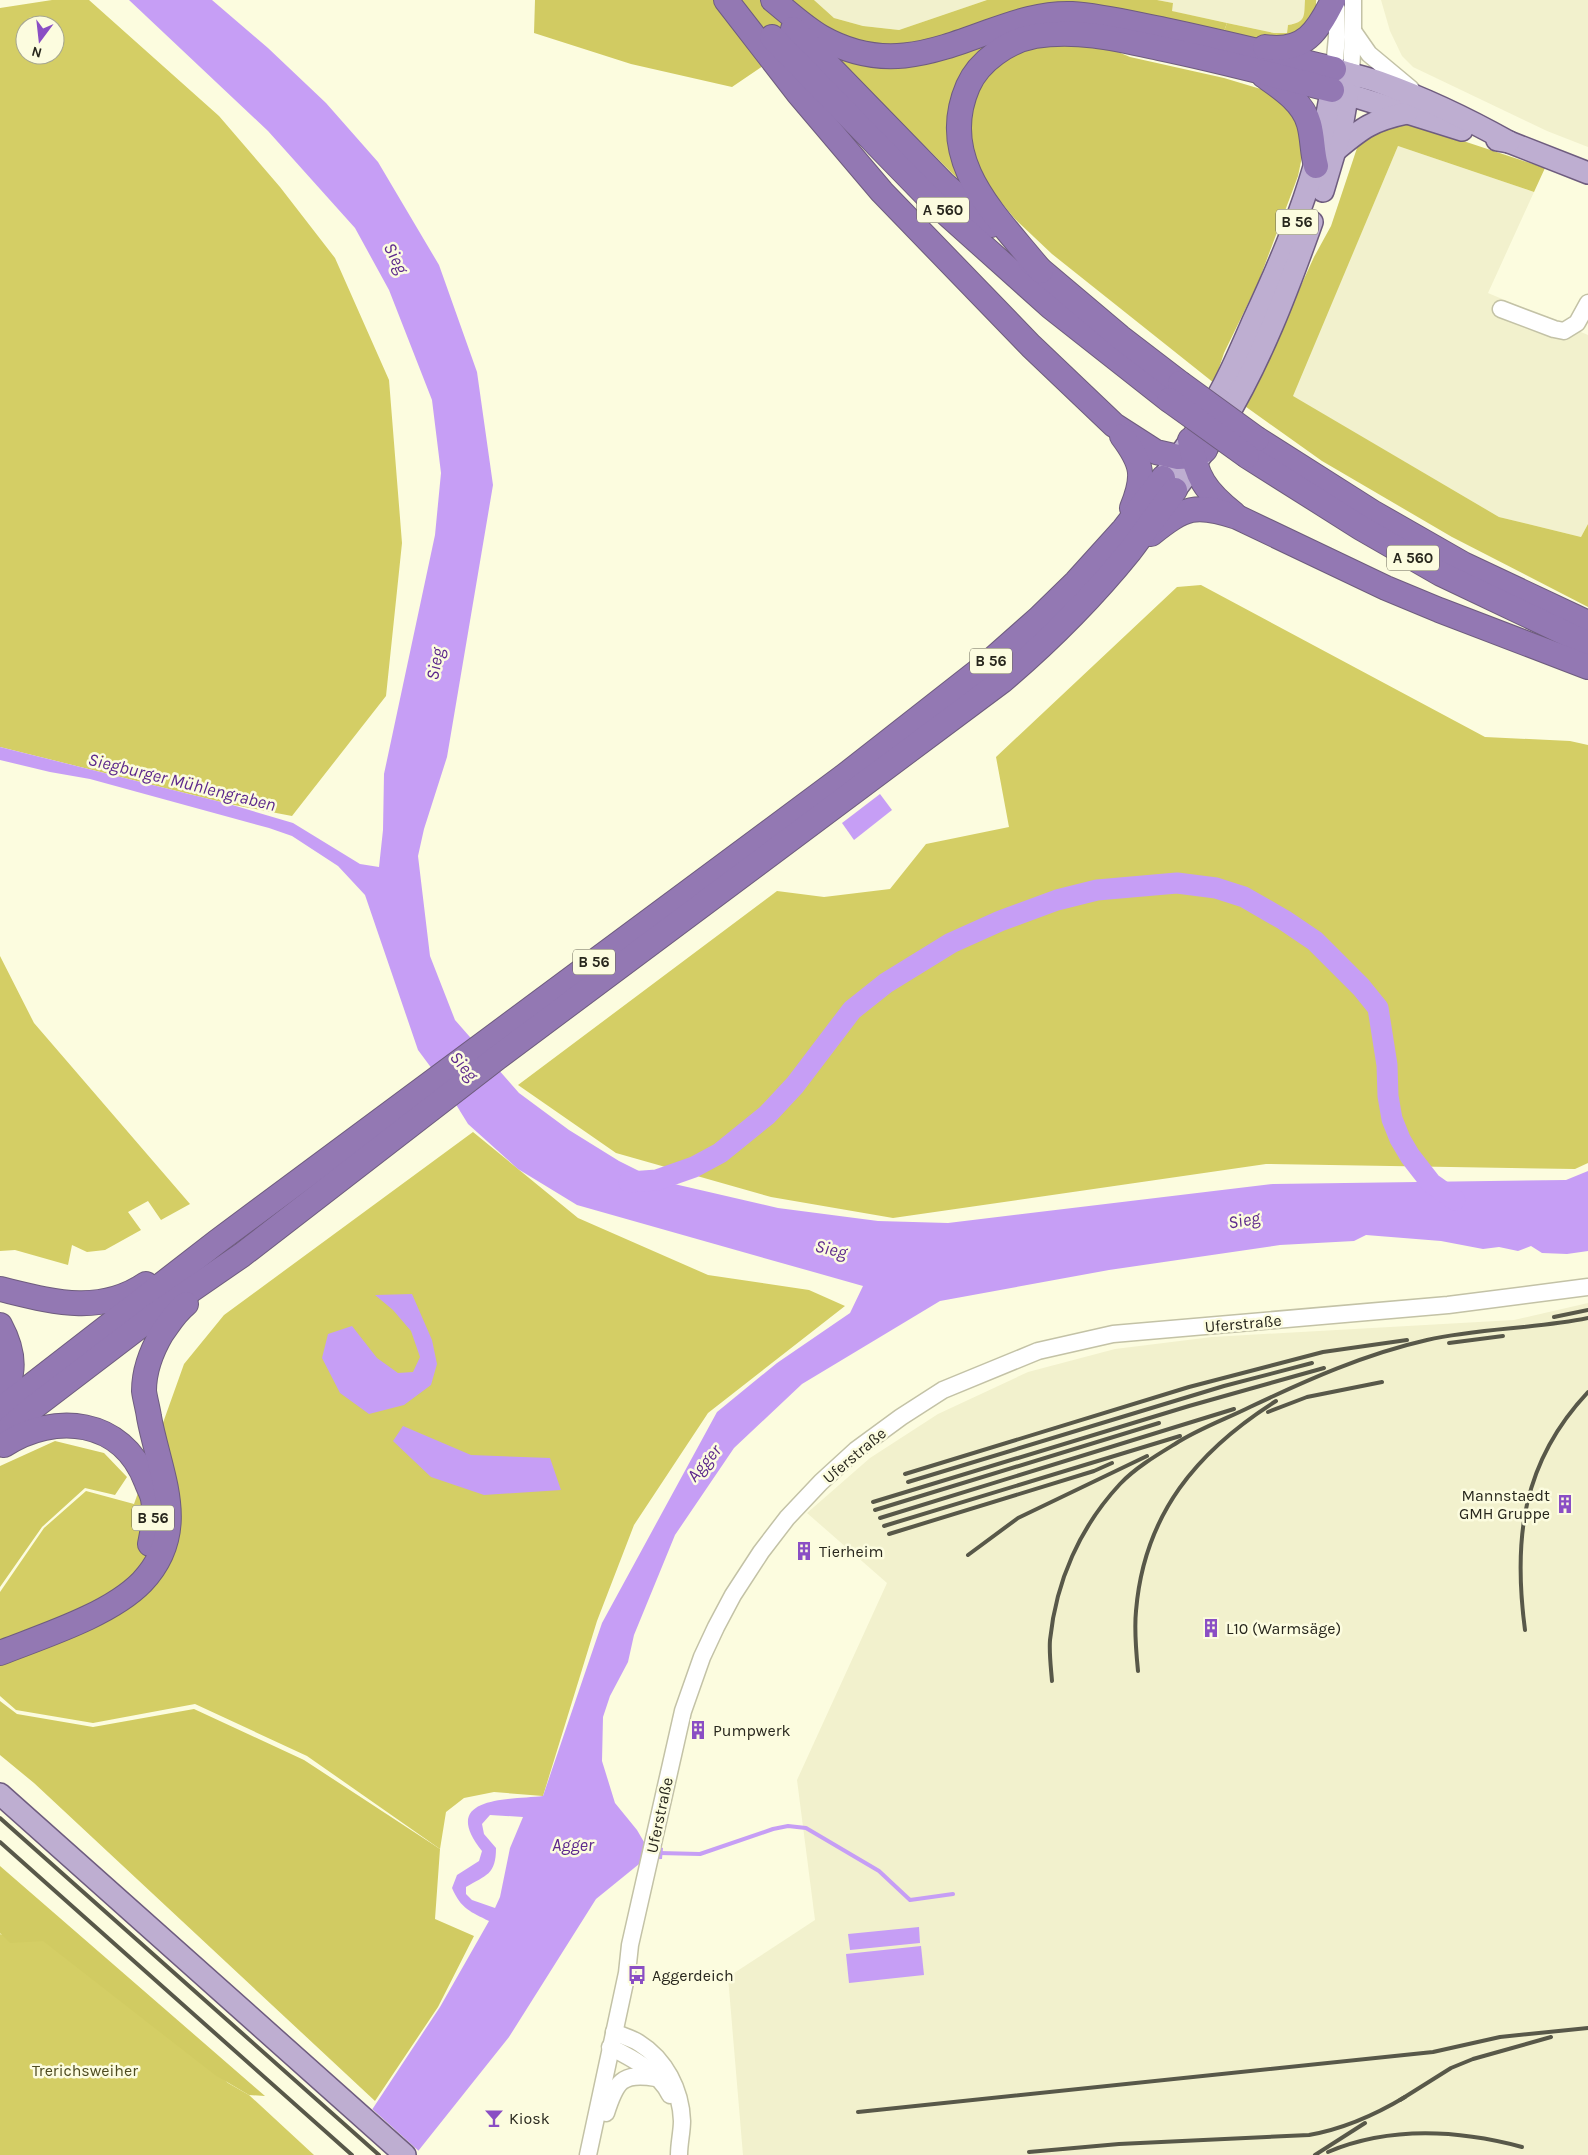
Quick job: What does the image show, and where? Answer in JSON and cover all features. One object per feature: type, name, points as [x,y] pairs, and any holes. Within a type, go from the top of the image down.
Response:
[{"type":"highway","points":[[726,0],[798,92],[882,192],[1031,346],[1114,425],[1135,452],[1140,465],[1141,481],[1127,539]]},
{"type":"highway","name":"A 560","points":[[736,0],[928,197],[1052,306],[1252,447],[1354,524],[1441,574],[1588,644]]},
{"type":"highway","name":"A 560","points":[[766,0],[937,177],[1041,271],[1120,337],[1175,392]]},
{"type":"highway","points":[[773,0],[821,37],[856,52],[876,57],[913,56],[948,46],[1026,18],[1058,14],[1104,18],[1221,42],[1341,82]]},
{"type":"highway","points":[[1221,42],[1245,43],[1274,48],[1294,45],[1302,42],[1316,31],[1334,0]]},
{"type":"highway","points":[[1041,271],[979,193],[969,176],[964,162],[958,132],[961,107],[971,80],[984,64],[998,52],[1017,41],[1034,36],[1068,34],[1115,39],[1256,70],[1341,82]]},
{"type":"highway","points":[[1256,70],[1284,90],[1303,111],[1308,122],[1311,150],[1316,166]]},
{"type":"highway","points":[[1114,425],[1156,452],[1192,453],[1208,491],[1237,517]]},
{"type":"highway","name":"A 560","points":[[1252,447],[1463,564],[1588,623]]},
{"type":"highway","name":"B 56","points":[[0,1410],[218,1241],[410,1112],[790,828],[1002,682],[1054,634],[1169,484]]},
{"type":"highway","points":[[1127,539],[1164,524],[1188,510],[1198,508],[1220,511],[1237,517],[1386,588],[1438,610],[1588,667]]},
{"type":"highway","name":"B 56","points":[[0,1436],[34,1407],[152,1317],[242,1255],[410,1112]]},
{"type":"highway","points":[[0,1289],[58,1303],[110,1300],[139,1288],[188,1254],[218,1241]]},
{"type":"highway","points":[[0,1653],[78,1621],[120,1600],[142,1582],[157,1562],[168,1536],[170,1509],[166,1482],[153,1438],[144,1390],[152,1351],[175,1313],[220,1278],[242,1255]]},
{"type":"highway","points":[[0,1325],[8,1339],[12,1356],[11,1373],[6,1390],[0,1397]]},
{"type":"highway","name":"B 56","points":[[0,1448],[20,1435],[51,1426],[75,1425],[105,1433],[125,1449],[140,1466],[153,1499],[153,1526],[149,1549],[136,1572],[124,1586],[81,1613],[0,1647]]},
{"type":"main road","points":[[1341,82],[1378,82],[1429,102],[1509,142],[1588,173]]},
{"type":"main road","points":[[1341,82],[1408,112],[1474,134],[1509,142]]},
{"type":"main road","name":"B 56","points":[[1169,484],[1238,398],[1273,326],[1289,288],[1336,150],[1341,82]]},
{"type":"main road","name":"B 56","points":[[1192,453],[1206,416],[1231,369],[1292,236],[1316,166],[1341,82]]},
{"type":"main road","points":[[1336,150],[1363,127],[1381,118],[1408,112]]},
{"type":"main road","points":[[0,1794],[405,2155]]},
{"type":"street","points":[[1334,0],[1341,82]]},
{"type":"street","points":[[1341,82],[1353,31],[1353,0]]},
{"type":"street","points":[[1353,31],[1369,54],[1391,74],[1429,102]]},
{"type":"street","points":[[1501,309],[1564,331],[1577,324],[1588,303]]},
{"type":"street","name":"Uferstraße","points":[[589,2148],[627,1973],[630,1945],[680,1720],[699,1665],[733,1595],[761,1552],[787,1518],[821,1482],[856,1450],[901,1417],[943,1390],[1038,1351],[1113,1334],[1448,1305],[1588,1287]]},
{"type":"street","points":[[612,2040],[628,2056],[659,2079],[672,2098],[679,2151]]},
{"type":"street","points":[[612,2040],[639,2043],[654,2055],[670,2074],[677,2092],[681,2112],[682,2132],[679,2151]]},
{"type":"street","points":[[589,2148],[598,2134],[611,2096],[618,2083],[633,2076],[659,2079]]},
{"type":"shaded area","points":[[535,0],[814,0],[834,18],[863,26],[899,30],[987,0],[1157,0],[1173,3],[1172,11],[1227,23],[1223,34],[932,45],[880,50],[819,28],[732,87],[631,64],[534,33]]},
{"type":"shaded area","points":[[814,0],[987,0],[899,30],[863,26],[834,18]]},
{"type":"shaded area","points":[[1157,0],[1318,0],[1300,22],[1288,25],[1287,33],[1274,33],[1171,11],[1173,3]]},
{"type":"shaded area","points":[[1381,0],[1588,0],[1588,147],[1547,131],[1413,67],[1402,56],[1390,31]]},
{"type":"shaded area","points":[[1064,42],[1111,49],[1130,57],[1224,78],[1264,90],[1274,94],[1298,120],[1303,152],[1298,176],[1258,283],[1224,353],[1214,383],[1052,254],[1015,219],[986,184],[970,144],[969,120],[980,83],[998,62],[1025,47]]},
{"type":"shaded area","points":[[1387,124],[1412,124],[1545,168],[1534,192],[1398,146],[1293,396],[1499,517],[1581,537],[1588,524],[1588,607],[1452,537],[1322,461],[1242,404],[1272,349],[1314,257],[1331,226],[1357,148],[1367,135]]},
{"type":"shaded area","points":[[1398,146],[1534,192],[1488,293],[1588,335],[1588,524],[1581,537],[1499,517],[1292,396]]},
{"type":"shaded area","points":[[1588,1303],[1588,2155],[743,2155],[728,1977],[815,1920],[797,1780],[887,1583],[807,1513],[870,1458],[938,1414],[1028,1372],[1115,1349],[1212,1337],[1514,1320]]},
{"type":"shaded area","points":[[55,1441],[104,1453],[127,1477],[115,1495],[85,1488],[42,1527],[0,1587],[0,1466]]},
{"type":"shaded area","points":[[0,1701],[17,1714],[93,1727],[194,1709],[304,1760],[440,1849],[435,1919],[474,1936],[438,2007],[375,2101],[34,1783],[0,1755]]},
{"type":"shaded area","points":[[0,1866],[265,2096],[249,2095],[215,2075],[43,1941],[10,1943],[0,1933]]},
{"type":"green space","points":[[52,0],[89,0],[219,116],[280,187],[335,258],[389,380],[402,543],[386,696],[292,816],[229,804],[0,747],[0,8]]},
{"type":"green space","points":[[1305,0],[1316,0],[1316,20],[1309,29],[1275,43],[1223,34],[1227,23],[1274,33],[1287,33],[1288,25],[1298,22],[1303,18]]},
{"type":"green space","points":[[1017,28],[967,188],[833,55]]},
{"type":"green space","points":[[1201,585],[1485,737],[1570,741],[1588,745],[1588,1163],[1575,1169],[1266,1164],[893,1218],[771,1197],[616,1153],[518,1085],[777,891],[824,897],[890,889],[926,844],[1009,827],[996,757],[1177,587]]},
{"type":"green space","points":[[0,956],[34,1023],[190,1204],[161,1220],[148,1201],[128,1212],[141,1230],[105,1250],[87,1252],[72,1245],[68,1265],[15,1250],[0,1251]]},
{"type":"green space","points":[[473,1132],[578,1218],[708,1275],[809,1290],[845,1306],[708,1413],[634,1525],[597,1621],[543,1796],[494,1792],[464,1798],[446,1812],[440,1849],[307,1756],[195,1704],[93,1723],[16,1710],[0,1696],[0,1592],[44,1528],[86,1491],[134,1504],[184,1364],[224,1315]]},
{"type":"green space","name":"Trerichsweiher","points":[[27,1910],[228,2083],[249,2095],[314,2155],[0,2155],[0,1933],[1,1935]]},
{"type":"water","points":[[129,0],[212,0],[268,48],[326,103],[378,162],[439,265],[477,372],[493,485],[447,757],[424,829],[418,856],[430,956],[455,1020],[519,1093],[569,1130],[619,1161],[657,1180],[778,1208],[878,1221],[948,1223],[1273,1184],[1566,1180],[1588,1171],[1588,1251],[1567,1254],[1542,1253],[1531,1246],[1518,1251],[1499,1247],[1483,1249],[1441,1241],[1366,1235],[1354,1241],[1280,1245],[1109,1270],[940,1301],[802,1384],[734,1448],[675,1535],[634,1635],[628,1662],[610,1696],[603,1717],[602,1761],[615,1803],[637,1830],[644,1842],[663,1848],[662,1859],[644,1860],[596,1899],[509,2037],[415,2155],[342,2155],[440,2007],[489,1921],[463,1905],[452,1888],[457,1875],[479,1861],[482,1851],[471,1833],[468,1820],[473,1810],[483,1804],[497,1801],[543,1796],[602,1623],[717,1412],[777,1363],[850,1313],[863,1286],[577,1205],[518,1169],[468,1124],[444,1085],[418,1050],[365,895],[338,866],[292,836],[90,779],[0,760],[0,747],[229,804],[293,823],[360,864],[379,867],[383,830],[384,774],[435,535],[441,473],[432,400],[389,290],[355,228],[268,131]],"holes":[[[490,1815],[523,1817],[510,1848],[500,1897],[495,1908],[472,1900],[466,1894],[466,1887],[489,1873],[496,1857],[496,1848],[484,1834],[482,1824]]]},
{"type":"water","points":[[880,794],[892,810],[854,840],[842,823]]},
{"type":"water","points":[[412,1294],[432,1340],[437,1364],[431,1385],[404,1405],[369,1414],[340,1393],[322,1358],[328,1334],[352,1326],[377,1358],[398,1373],[413,1372],[420,1357],[411,1331],[393,1310],[375,1295]]},
{"type":"water","points":[[403,1426],[471,1455],[550,1458],[561,1490],[484,1495],[431,1477],[393,1441]]},
{"type":"water","points":[[919,1927],[920,1943],[850,1950],[848,1934]]},
{"type":"water","points":[[921,1946],[924,1975],[849,1983],[846,1954]]},
{"type":"pier","points":[[371,2108],[421,2153],[419,2155],[340,2155]]},
{"type":"waterway","points":[[629,1182],[657,1180],[694,1167],[720,1153],[767,1115],[795,1085],[852,1010],[886,983],[951,943],[1000,921],[1057,900],[1097,890],[1177,883],[1216,888],[1244,897],[1284,920],[1315,941],[1361,987],[1378,1008],[1387,1065],[1388,1096],[1392,1119],[1400,1139],[1410,1156],[1431,1183],[1455,1200]]},
{"type":"waterway","points":[[659,1853],[700,1854],[773,1829],[788,1826],[806,1828],[879,1871],[910,1900],[953,1894]]},
{"type":"railway","points":[[1554,1317],[1588,1310]]},
{"type":"railway","points":[[1052,1681],[1050,1645],[1053,1618],[1064,1576],[1072,1556],[1093,1518],[1106,1501],[1126,1478],[1146,1462],[1212,1424],[1293,1387],[1359,1360],[1404,1346],[1447,1336],[1588,1318]]},
{"type":"railway","points":[[1449,1343],[1503,1336]]},
{"type":"railway","points":[[905,1474],[1189,1387],[1323,1352],[1407,1340]]},
{"type":"railway","points":[[908,1482],[1224,1386],[1312,1363]]},
{"type":"railway","points":[[873,1502],[1189,1406],[1324,1368]]},
{"type":"railway","points":[[1268,1412],[1307,1397],[1382,1382]]},
{"type":"railway","points":[[1525,1630],[1520,1564],[1522,1533],[1527,1503],[1536,1474],[1549,1446],[1566,1419],[1588,1392]]},
{"type":"railway","points":[[1138,1671],[1135,1618],[1141,1576],[1150,1544],[1163,1515],[1179,1488],[1199,1464],[1222,1441],[1276,1401]]},
{"type":"railway","points":[[880,1518],[1234,1409]]},
{"type":"railway","points":[[875,1510],[1159,1423]]},
{"type":"railway","points":[[884,1526],[1180,1436]]},
{"type":"railway","points":[[968,1555],[1018,1518],[1147,1456]]},
{"type":"railway","points":[[889,1534],[1094,1471],[1112,1463]]},
{"type":"railway","points":[[0,1818],[379,2155]]},
{"type":"railway","points":[[0,1842],[352,2155]]},
{"type":"railway","points":[[858,2112],[1433,2052],[1500,2037],[1588,2028]]},
{"type":"railway","points":[[1400,2100],[1451,2068],[1473,2059],[1551,2037]]},
{"type":"railway","points":[[1029,2152],[1119,2144],[1309,2135],[1359,2120],[1405,2097]]},
{"type":"railway","points":[[1315,2155],[1365,2123]]},
{"type":"railway","points":[[1328,2152],[1375,2138],[1424,2133],[1473,2137],[1522,2147]]},
{"type":"place","name":"Mannstaedt GMH Gruppe","points":[[1565,1504]]},
{"type":"place","name":"Tierheim","points":[[804,1551]]},
{"type":"place","name":"L10 (Warmsäge)","points":[[1211,1628]]},
{"type":"place","name":"Pumpwerk","points":[[698,1730]]},
{"type":"place","name":"Aggerdeich","points":[[637,1975]]},
{"type":"place","name":"Kiosk","points":[[494,2118]]},
{"type":"water label","name":"Sieg","points":[[396,258]]},
{"type":"water label","name":"Sieg","points":[[435,664]]},
{"type":"water label","name":"Siegburger Mühlengraben","points":[[182,782]]},
{"type":"water label","name":"Sieg","points":[[464,1066]]},
{"type":"water label","name":"Sieg","points":[[1244,1220]]},
{"type":"water label","name":"Sieg","points":[[831,1249]]},
{"type":"water label","name":"Agger","points":[[704,1463]]},
{"type":"water label","name":"Agger","points":[[573,1845]]}]
